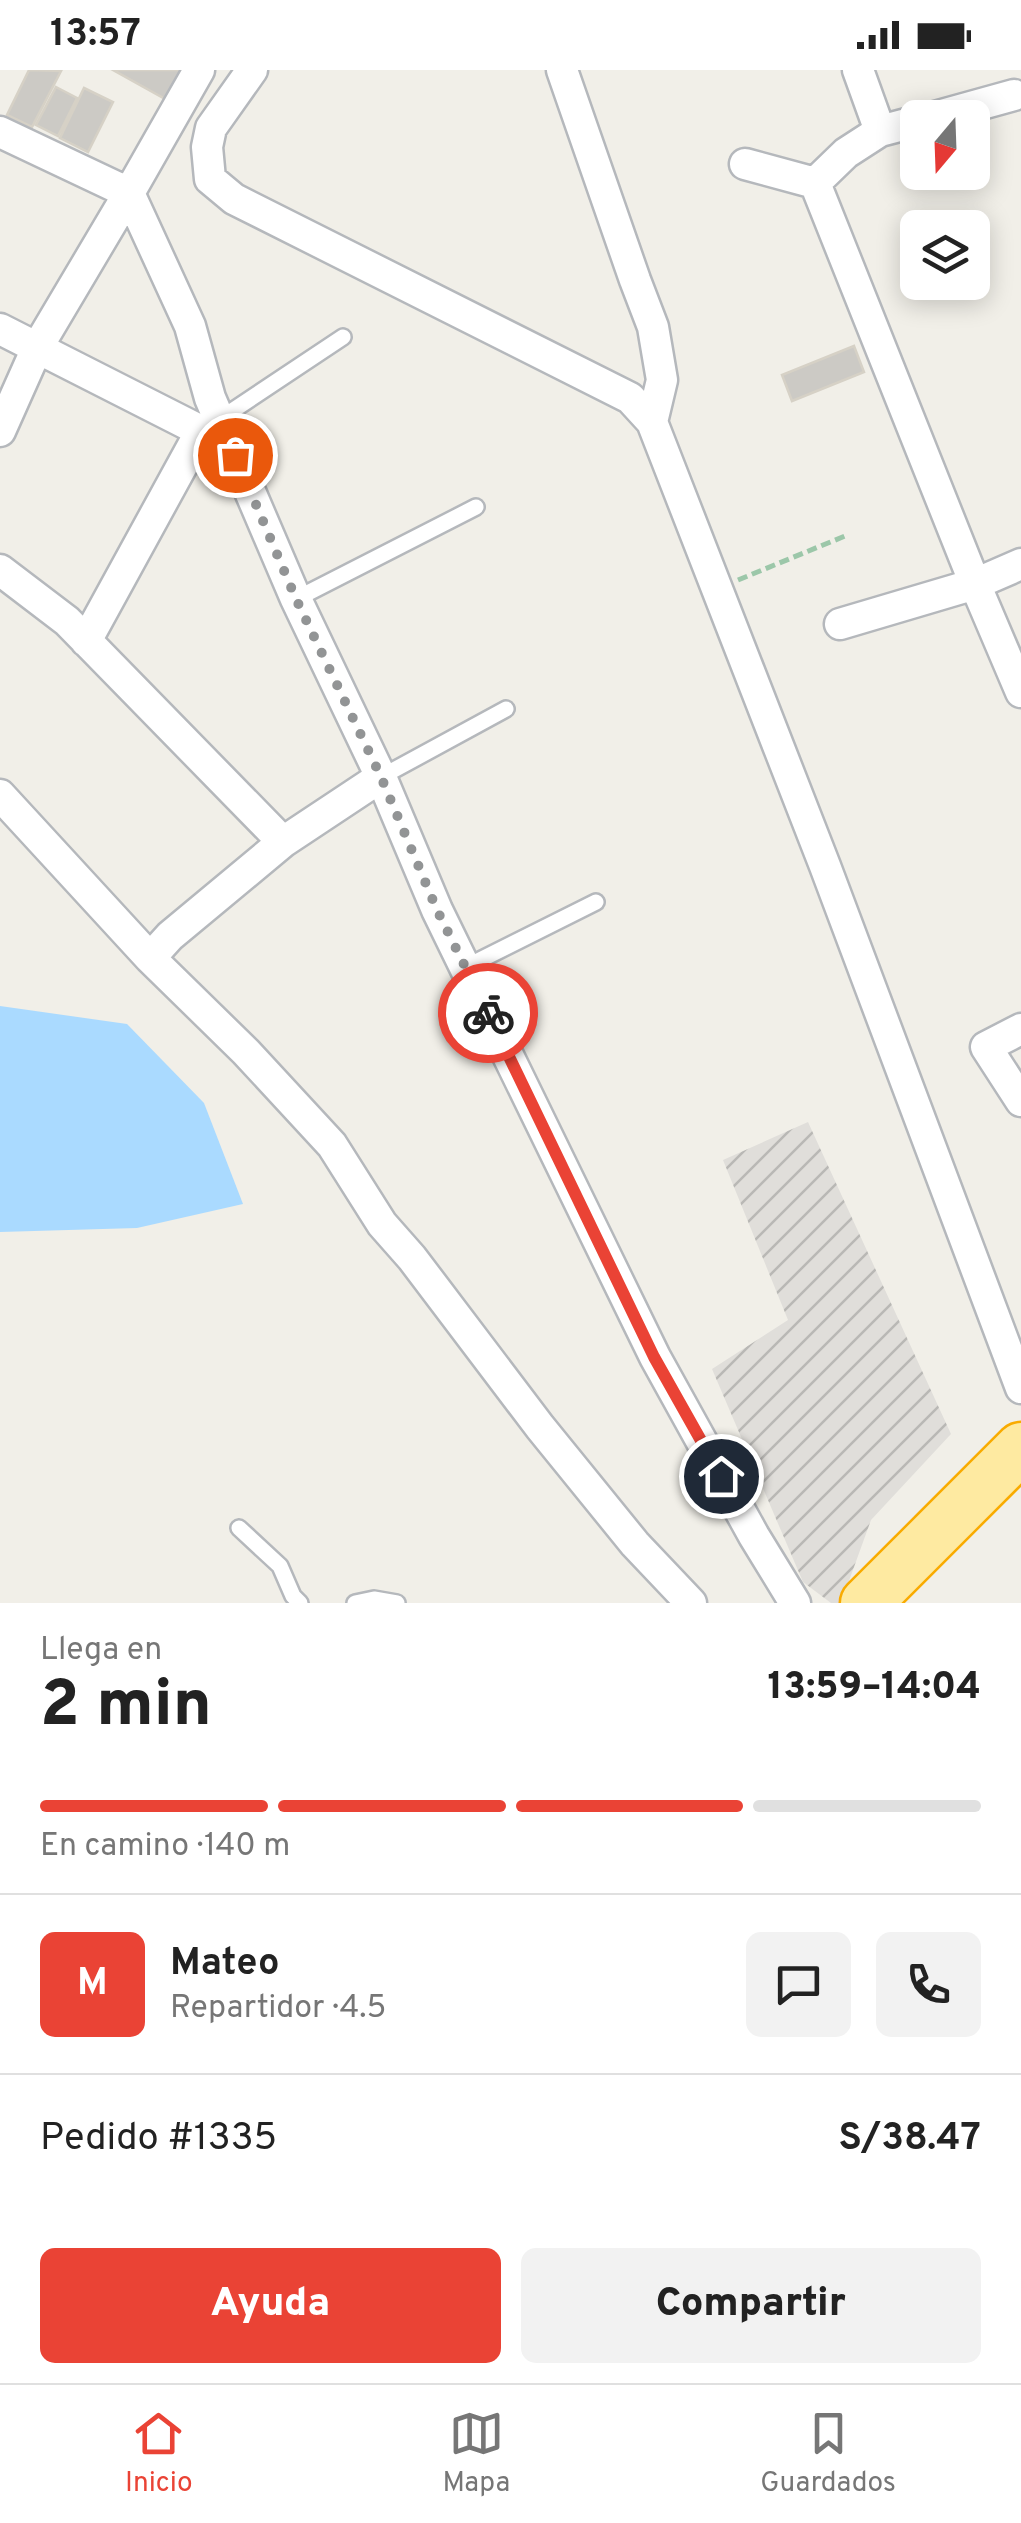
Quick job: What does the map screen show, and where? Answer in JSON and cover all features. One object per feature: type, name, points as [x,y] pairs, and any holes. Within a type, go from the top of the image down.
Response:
[{"type":"highway","points":[[866,1603],[1021,1448]]},
{"type":"street","points":[[0,432],[37,348],[199,70]]},
{"type":"street","points":[[252,70],[212,128],[206,146],[210,180],[234,200],[630,398],[652,422],[825,866],[1021,1388]]},
{"type":"street","points":[[562,70],[653,327],[662,380],[652,422]]},
{"type":"street","points":[[858,70],[880,131]]},
{"type":"street","points":[[988,100],[1014,92]]},
{"type":"street","points":[[816,183],[846,154],[880,131],[900,126]]},
{"type":"street","points":[[0,132],[129,193],[190,326],[210,398],[211,425],[381,777],[437,910],[654,1357],[795,1603]]},
{"type":"street","points":[[746,164],[816,183]]},
{"type":"street","points":[[816,183],[1021,692]]},
{"type":"street","points":[[0,328],[211,425]]},
{"type":"street","points":[[86,641],[211,425]]},
{"type":"street","points":[[840,624],[976,584],[1021,564]]},
{"type":"street","points":[[0,570],[67,621],[283,842]]},
{"type":"street","points":[[150,958],[170,936],[283,842],[381,777]]},
{"type":"street","points":[[0,795],[150,958],[246,1052],[332,1145],[382,1224],[540,1426],[635,1544],[691,1603]]},
{"type":"street","points":[[1021,1028],[986,1047],[1021,1101]]},
{"type":"lane","points":[[211,425],[343,337]]},
{"type":"lane","points":[[296,599],[476,506]]},
{"type":"lane","points":[[381,777],[506,709]]},
{"type":"lane","points":[[466,968],[596,902]]},
{"type":"lane","points":[[239,1528],[280,1566],[300,1603]]},
{"type":"lane","points":[[356,1603],[374,1599],[397,1603]]},
{"type":"path","points":[[717,588],[844,536]]},
{"type":"shaded area","points":[[808,1122],[951,1434],[871,1520],[841,1603],[831,1603],[803,1582],[712,1369],[788,1320],[723,1160]]},
{"type":"water","points":[[0,1006],[127,1024],[204,1103],[243,1204],[137,1228],[0,1232]]},
{"type":"building","points":[[29,70],[61,71],[32,127],[7,115]]},
{"type":"building","points":[[113,70],[184,70],[167,100]]},
{"type":"building","points":[[56,87],[77,98],[58,136],[36,125]]},
{"type":"building","points":[[84,88],[113,102],[88,152],[60,138]]},
{"type":"building","points":[[854,346],[864,372],[792,401],[782,375]]},
{"type":"way so far","points":[[235,455],[437,910],[488,1013]]},
{"type":"route","points":[[488,1013],[654,1357],[721,1476]]}]
